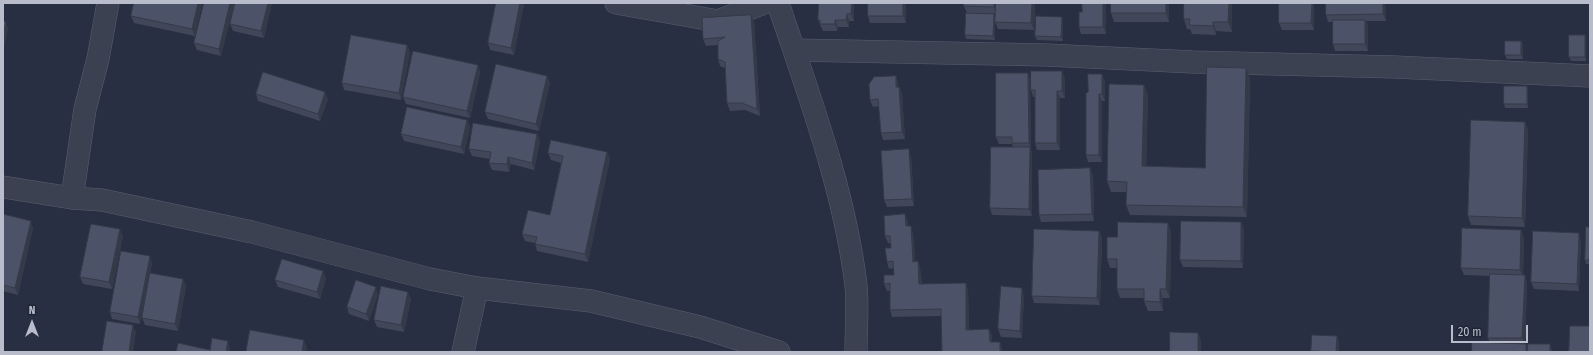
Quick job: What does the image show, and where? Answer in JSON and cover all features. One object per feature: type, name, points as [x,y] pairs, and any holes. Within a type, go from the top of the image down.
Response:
[{"type":"street","points":[[72,198],[85,109],[98,58],[108,3]]},
{"type":"street","points":[[616,3],[718,21],[764,3]]},
{"type":"street","points":[[778,3],[840,196],[856,287],[856,352]]},
{"type":"street","points":[[794,50],[1047,55],[1193,62],[1394,67],[1590,76]]},
{"type":"street","points":[[3,186],[72,198],[102,200],[252,232],[430,279],[477,288],[591,301],[700,327],[779,352]]},
{"type":"street","points":[[463,352],[477,288]]},
{"type":"building","points":[[134,3],[198,3],[192,29],[131,16]]},
{"type":"building","points":[[204,3],[230,3],[219,49],[194,43]]},
{"type":"building","points":[[235,3],[268,3],[261,31],[230,24]]},
{"type":"building","points":[[496,3],[520,3],[511,48],[488,43]]},
{"type":"building","points":[[819,3],[852,3],[851,14],[847,14],[846,20],[835,20],[835,24],[820,24],[820,20],[818,20]]},
{"type":"building","points":[[868,3],[903,3],[903,16],[868,16]]},
{"type":"building","points":[[964,3],[994,3],[994,7],[964,6]]},
{"type":"building","points":[[996,3],[1032,3],[1031,23],[995,22]]},
{"type":"building","points":[[1082,3],[1103,3],[1103,27],[1079,27],[1079,12],[1082,12]]},
{"type":"building","points":[[1111,3],[1166,3],[1166,13],[1111,13]]},
{"type":"building","points":[[1184,3],[1229,3],[1228,22],[1213,22],[1213,26],[1189,25],[1190,19],[1184,19]]},
{"type":"building","points":[[1279,3],[1312,3],[1311,23],[1279,23]]},
{"type":"building","points":[[1326,3],[1383,3],[1383,14],[1326,15]]},
{"type":"building","points":[[966,13],[994,14],[993,36],[965,35]]},
{"type":"building","points":[[751,15],[757,109],[742,103],[727,103],[725,62],[718,59],[718,41],[725,37],[703,39],[702,18]]},
{"type":"building","points":[[1036,16],[1062,17],[1061,37],[1035,36]]},
{"type":"building","points":[[1333,20],[1365,20],[1365,44],[1333,44]]},
{"type":"building","points":[[3,21],[6,22],[3,34]]},
{"type":"building","points":[[351,35],[407,45],[399,93],[342,83]]},
{"type":"building","points":[[1569,35],[1585,35],[1585,57],[1569,57]]},
{"type":"building","points":[[1505,41],[1521,41],[1521,55],[1505,55]]},
{"type":"building","points":[[413,51],[478,65],[467,111],[403,97]]},
{"type":"building","points":[[496,64],[547,76],[536,124],[485,112]]},
{"type":"building","points":[[1207,67],[1246,68],[1243,207],[1126,205],[1127,182],[1107,181],[1109,84],[1144,85],[1142,166],[1205,168]]},
{"type":"building","points":[[1031,71],[1062,71],[1062,91],[1057,91],[1057,143],[1035,143],[1035,90],[1031,90]]},
{"type":"building","points":[[263,72],[325,92],[318,114],[256,94]]},
{"type":"building","points":[[996,73],[1028,73],[1029,143],[1012,143],[1012,137],[996,137]]},
{"type":"building","points":[[1088,74],[1102,74],[1102,94],[1099,94],[1099,155],[1086,155],[1086,93],[1088,92]]},
{"type":"building","points":[[896,76],[896,87],[899,87],[902,132],[881,133],[878,99],[870,100],[869,84],[874,77]]},
{"type":"building","points":[[1504,86],[1527,86],[1527,104],[1504,104]]},
{"type":"building","points":[[407,107],[467,120],[461,147],[401,134]]},
{"type":"building","points":[[1471,120],[1525,122],[1522,218],[1468,216]]},
{"type":"building","points":[[473,123],[537,134],[532,163],[508,157],[507,164],[489,163],[491,152],[469,149]]},
{"type":"building","points":[[551,140],[607,152],[585,254],[535,244],[537,237],[522,234],[528,210],[550,215],[563,156],[548,153]]},
{"type":"building","points":[[991,147],[1030,147],[1029,209],[990,208]]},
{"type":"building","points":[[909,149],[912,199],[884,200],[881,151]]},
{"type":"building","points":[[1090,168],[1092,214],[1039,215],[1038,170]]},
{"type":"building","points":[[3,214],[31,221],[15,288],[3,285]]},
{"type":"building","points":[[905,214],[906,226],[911,226],[913,262],[918,261],[919,284],[966,283],[966,330],[989,329],[990,342],[1000,342],[1000,352],[942,352],[941,309],[890,310],[890,283],[884,284],[884,275],[894,275],[893,261],[887,262],[885,248],[891,248],[890,236],[885,236],[884,216]]},
{"type":"building","points":[[1181,221],[1241,222],[1241,261],[1180,260]]},
{"type":"building","points":[[1118,222],[1168,223],[1166,289],[1160,289],[1160,302],[1144,301],[1144,289],[1117,289],[1117,259],[1107,259],[1107,237],[1117,237]]},
{"type":"building","points":[[91,224],[120,229],[109,282],[80,277]]},
{"type":"building","points":[[1586,227],[1590,227],[1590,260],[1585,260]]},
{"type":"building","points":[[1462,228],[1521,230],[1520,270],[1461,268]]},
{"type":"building","points":[[1034,229],[1099,231],[1097,298],[1032,296]]},
{"type":"building","points":[[1533,231],[1579,233],[1577,284],[1531,282]]},
{"type":"building","points":[[121,251],[150,256],[138,317],[110,312]]},
{"type":"building","points":[[282,259],[323,271],[317,292],[275,280]]},
{"type":"building","points":[[150,273],[183,279],[175,324],[142,318]]},
{"type":"building","points":[[1490,274],[1525,275],[1522,338],[1488,338]]},
{"type":"building","points":[[356,280],[376,287],[366,314],[347,307]]},
{"type":"building","points":[[381,286],[408,292],[401,325],[374,320]]},
{"type":"building","points":[[1001,286],[1022,288],[1020,331],[998,329]]},
{"type":"building","points":[[107,321],[133,325],[129,352],[102,352]]},
{"type":"building","points":[[1570,326],[1590,326],[1590,352],[1569,352]]},
{"type":"building","points":[[250,330],[304,340],[302,352],[246,352]]},
{"type":"building","points":[[1170,332],[1198,333],[1198,352],[1170,352]]},
{"type":"building","points":[[1312,335],[1337,336],[1336,352],[1311,351]]},
{"type":"building","points":[[212,338],[228,341],[226,352],[176,352],[178,343],[210,350]]},
{"type":"building","points":[[1472,342],[1526,344],[1526,352],[1472,352]]},
{"type":"building","points":[[1528,344],[1550,344],[1550,352],[1528,352]]}]
